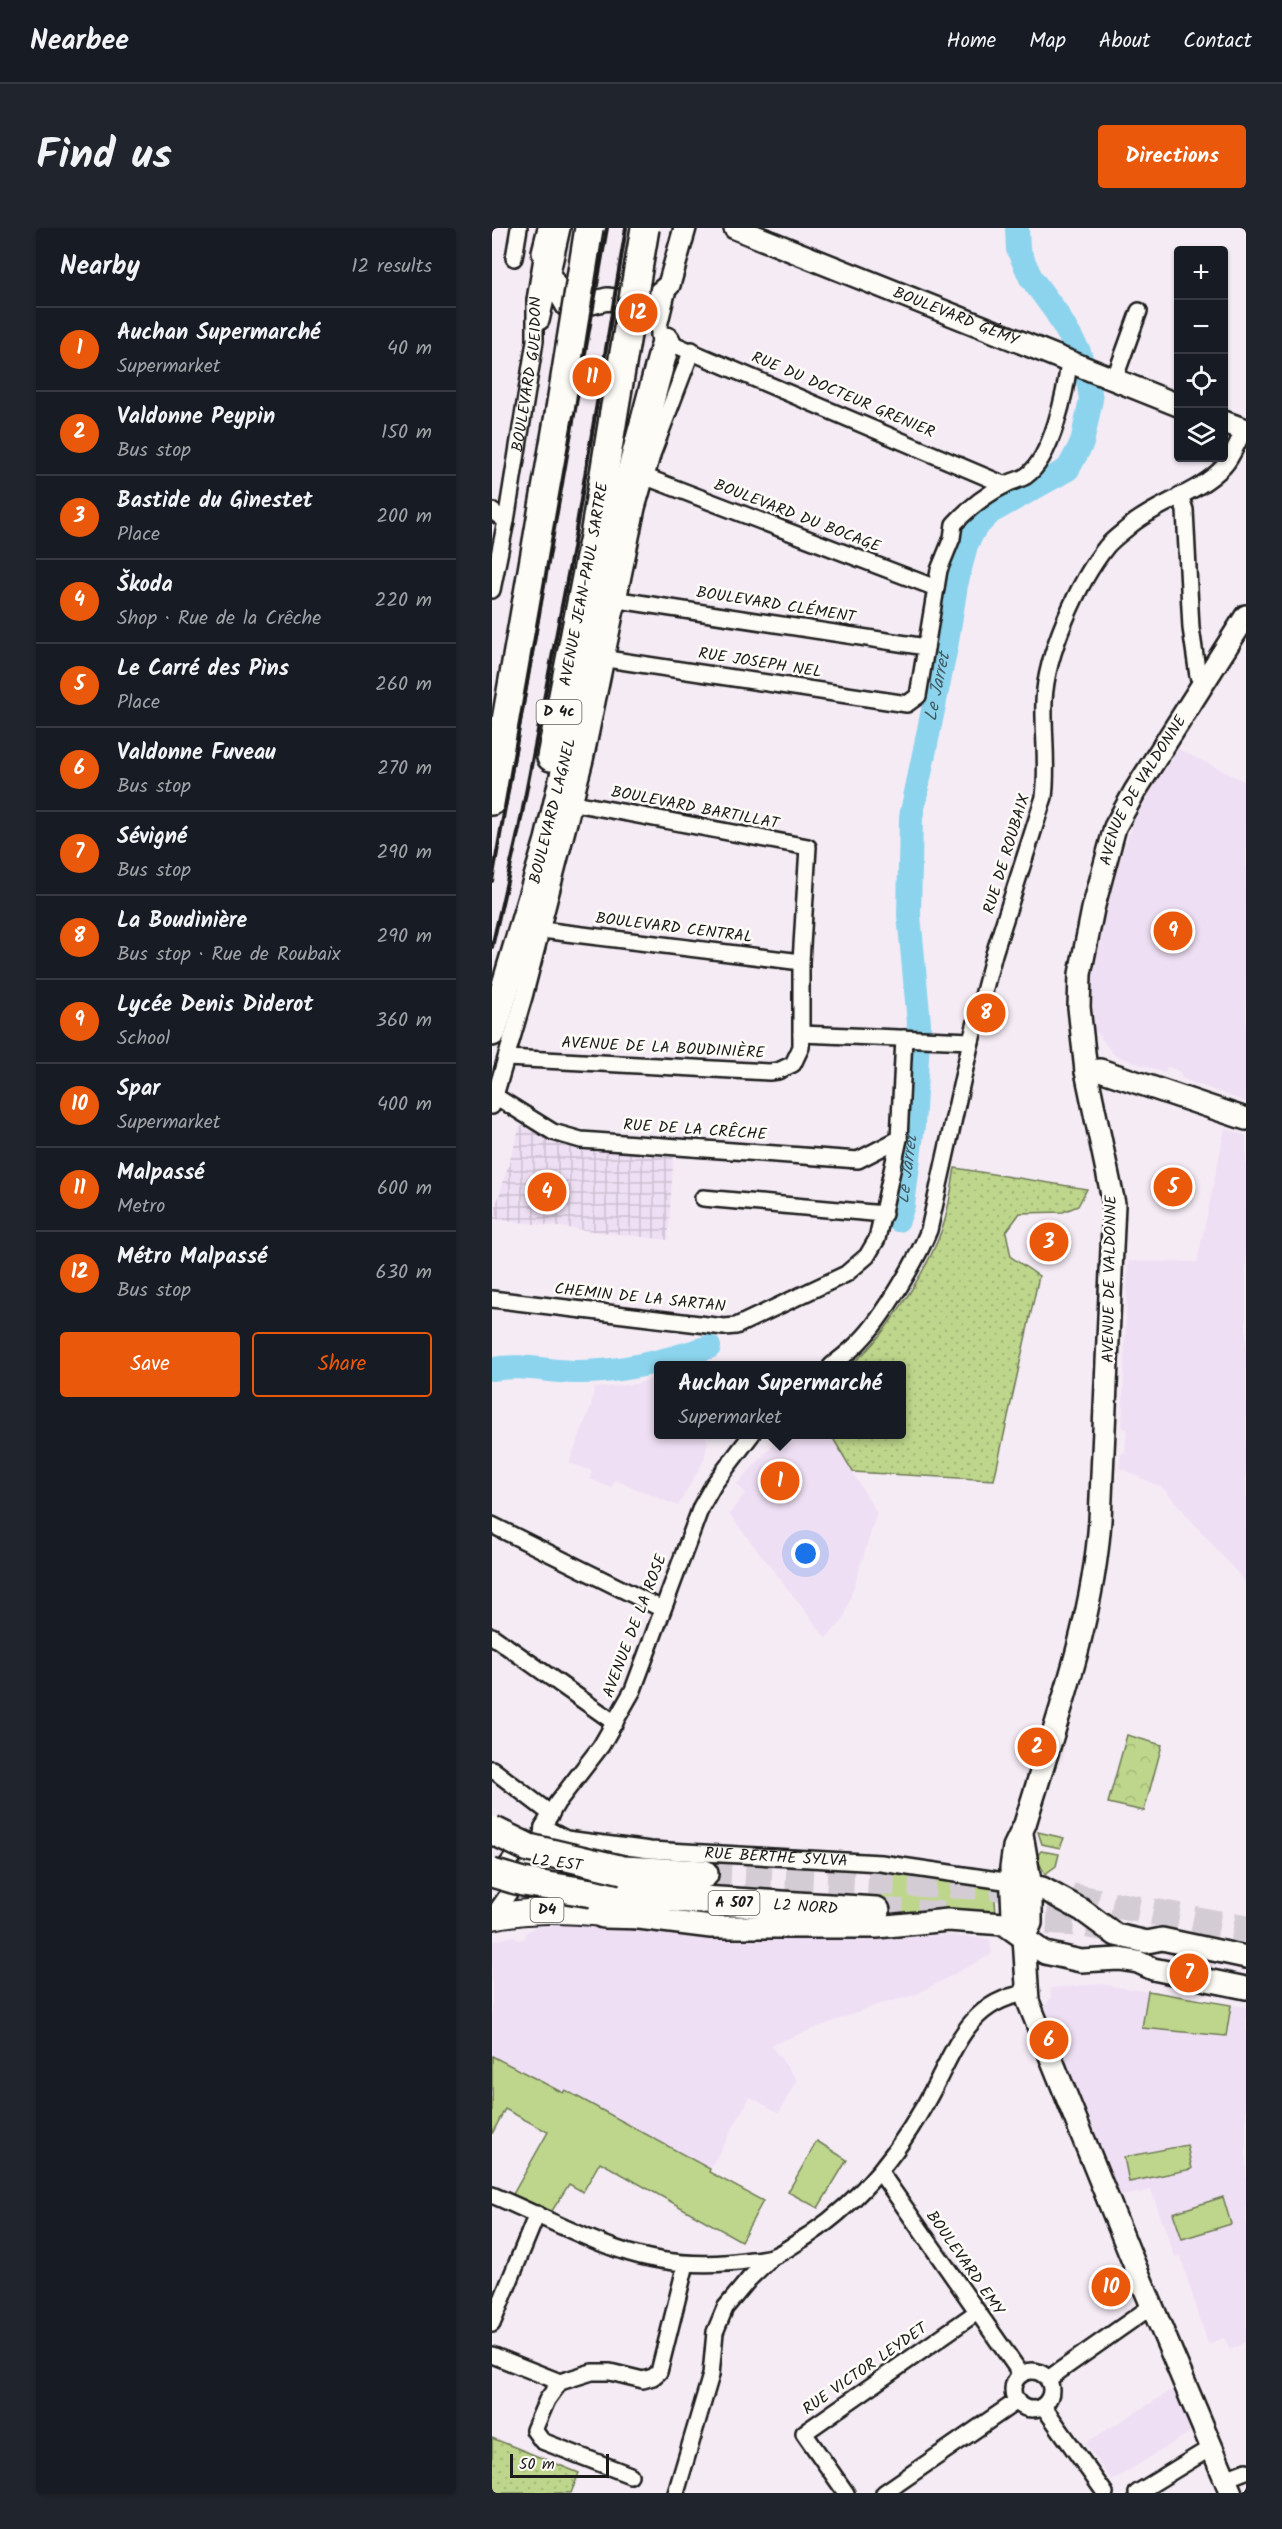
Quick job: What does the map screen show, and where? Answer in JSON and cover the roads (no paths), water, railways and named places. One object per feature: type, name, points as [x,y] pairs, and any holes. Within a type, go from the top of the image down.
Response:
[{"type":"highway","points":[[492,801],[589,228]]},
{"type":"highway","name":"AVENUE JEAN-PAUL SARTRE","points":[[492,1009],[536,841],[569,656],[594,536],[645,228]]},
{"type":"highway","points":[[492,1032],[551,830],[592,657],[620,514],[663,333]]},
{"type":"highway","points":[[492,1830],[530,1848],[623,1870]]},
{"type":"highway","name":"L2 EST","points":[[492,1852],[533,1861],[623,1870]]},
{"type":"highway","name":"A 507","points":[[623,1870],[704,1874]]},
{"type":"highway","name":"L2 EST","points":[[492,1873],[597,1903]]},
{"type":"highway","name":"L2 NORD","points":[[597,1903],[876,1911]]},
{"type":"main road","name":"D4","points":[[492,1917],[518,1911],[547,1910],[597,1903]]},
{"type":"street","points":[[514,258],[519,228]]},
{"type":"street","name":"BOULEVARD GUEIDON","points":[[492,590],[506,520],[535,341],[535,300],[549,228]]},
{"type":"street","points":[[535,341],[562,228]]},
{"type":"street","points":[[663,333],[669,285],[685,228]]},
{"type":"street","name":"BOULEVARD GÉMY","points":[[735,228],[1174,403]]},
{"type":"street","points":[[543,252],[550,276],[567,306]]},
{"type":"street","points":[[535,341],[551,317],[567,306],[580,306],[607,299],[646,304],[669,285]]},
{"type":"street","points":[[1108,377],[1139,310]]},
{"type":"street","name":"RUE DU DOCTEUR GRENIER","points":[[663,333],[693,350],[1005,485]]},
{"type":"street","name":"BOULEVARD LAGNEL","points":[[493,1101],[542,930],[574,803],[646,477],[693,350]]},
{"type":"street","points":[[927,647],[939,570],[952,538],[954,524],[964,513],[1005,485],[1026,476],[1037,466],[1060,413],[1069,361]]},
{"type":"street","points":[[1228,423],[1245,425]]},
{"type":"street","name":"RUE DE ROUBAIX","points":[[971,1041],[994,954],[1044,797],[1046,777],[1044,700],[1051,663],[1061,632],[1089,571],[1109,544],[1133,524],[1224,466],[1245,425]]},
{"type":"street","name":"BOULEVARD DU BOCAGE","points":[[646,477],[936,588]]},
{"type":"street","points":[[1180,495],[1185,510],[1191,628],[1198,676],[1204,683]]},
{"type":"street","points":[[492,511],[506,520]]},
{"type":"street","name":"BOULEVARD CLÉMENT","points":[[619,600],[927,647]]},
{"type":"street","name":"AVENUE DE VALDONNE","points":[[1228,2486],[1034,2018],[1027,1993],[1024,1937],[1013,1916],[1021,1884],[1014,1847],[1022,1833],[1084,1628],[1097,1561],[1108,1377],[1114,1204],[1086,1071],[1079,1006],[1080,974],[1095,900],[1115,826],[1246,616]]},
{"type":"street","name":"RUE JOSEPH NEL","points":[[607,659],[907,704],[918,696],[927,647]]},
{"type":"street","name":"BOULEVARD BARTILLAT","points":[[574,803],[808,847],[801,962]]},
{"type":"street","name":"BOULEVARD CENTRAL","points":[[542,930],[801,962]]},
{"type":"street","points":[[801,962],[801,1034],[971,1041],[936,1203],[922,1247],[874,1325],[860,1341],[836,1361]]},
{"type":"street","name":"AVENUE DE LA BOUDINIÈRE","points":[[507,1058],[769,1072],[778,1071],[793,1064],[798,1056],[801,1034]]},
{"type":"street","name":"CHEMIN DE LA SARTAN","points":[[492,1299],[724,1327],[736,1326],[846,1275],[867,1256],[877,1239],[884,1214],[899,1139],[909,1038]]},
{"type":"street","points":[[1086,1071],[1101,1070],[1246,1119]]},
{"type":"street","name":"RUE DE LA CRÊCHE","points":[[493,1101],[553,1132],[581,1140],[858,1160],[899,1139]]},
{"type":"street","points":[[703,1198],[884,1214]]},
{"type":"street","name":"AVENUE DE LA ROSE","points":[[547,1821],[615,1723],[633,1690],[701,1507],[720,1476],[748,1439]]},
{"type":"street","points":[[492,1525],[662,1609]]},
{"type":"street","points":[[492,1636],[615,1723]]},
{"type":"street","name":"RUE BERTHE SYLVA","points":[[492,1769],[566,1839],[650,1850],[881,1863],[1021,1884]]},
{"type":"street","points":[[492,1887],[527,1838],[547,1821]]},
{"type":"street","points":[[492,1917],[540,1849],[547,1821]]},
{"type":"street","points":[[1021,1884],[1041,1888],[1082,1910],[1116,1935],[1147,1942],[1162,1939],[1246,1957]]},
{"type":"street","name":"D4","points":[[597,1903],[711,1927],[877,1927],[948,1920],[1004,1924],[1035,1947],[1054,1955],[1081,1961],[1119,1959],[1138,1962],[1173,1974],[1246,1988]]},
{"type":"street","points":[[676,2493],[711,2374],[715,2332],[725,2308],[749,2279],[772,2257],[831,2220],[880,2172],[923,2110],[962,2032],[996,2002],[1010,1995],[1027,1993]]},
{"type":"street","name":"BOULEVARD EMY","points":[[880,2172],[1021,2374]]},
{"type":"street","points":[[492,2195],[617,2249],[686,2264],[717,2265],[772,2257]]},
{"type":"street","points":[[492,2324],[537,2214]]},
{"type":"street","points":[[630,2475],[542,2441],[534,2430],[547,2400],[560,2382],[592,2372],[610,2372],[643,2380],[659,2372],[686,2264]]},
{"type":"street","points":[[1048,2379],[1152,2306]]},
{"type":"street","name":"RUE VICTOR LEYDET","points":[[846,2493],[804,2433],[977,2312]]},
{"type":"street","points":[[492,2355],[560,2382]]},
{"type":"street","points":[[1035,2371],[1048,2379],[1051,2393],[1043,2406],[1029,2409],[1017,2401],[1013,2387],[1021,2374],[1035,2371]]},
{"type":"street","points":[[884,2493],[1017,2401]]},
{"type":"street","points":[[1043,2406],[1105,2493]]},
{"type":"street","points":[[1137,2493],[1212,2448]]},
{"type":"street","points":[[1228,2486],[1246,2471]]},
{"type":"waterway","name":"Le Jarret","points":[[898,1220],[903,1205],[913,1126],[919,1023],[909,915],[911,817],[946,647],[956,585],[966,545],[975,528],[991,512],[1068,469],[1082,443],[1091,399],[1079,352],[1056,312],[1031,278],[1018,249],[1017,228]]},
{"type":"waterway","name":"Le Jarret","points":[[659,1361],[709,1347]]},
{"type":"waterway","name":"Le Jarret","points":[[492,1369],[513,1367],[591,1372],[654,1362]]},
{"type":"tunnel","points":[[704,1874],[1024,1888],[1246,1929]]},
{"type":"tunnel","points":[[876,1911],[947,1915]]},
{"type":"tunnel","points":[[1006,1919],[1079,1923],[1117,1930]]},
{"type":"railway","points":[[492,881],[607,228]]},
{"type":"railway","points":[[492,947],[519,829],[572,554],[626,228]]},
{"type":"place","name":"Métro Malpassé","points":[[638,313]]},
{"type":"place","name":"Malpassé","points":[[592,377]]},
{"type":"place","name":"Lycée Denis Diderot","points":[[1173,931]]},
{"type":"place","name":"La Boudinière","points":[[986,1013]]},
{"type":"place","name":"Le Carré des Pins","points":[[1173,1187]]},
{"type":"place","name":"Škoda","points":[[547,1192]]},
{"type":"place","name":"Bastide du Ginestet","points":[[1049,1242]]},
{"type":"place","name":"Auchan Supermarché","points":[[780,1481]]},
{"type":"place","name":"Valdonne Peypin","points":[[1037,1747]]},
{"type":"place","name":"Sévigné","points":[[1189,1973]]},
{"type":"place","name":"Valdonne Fuveau","points":[[1049,2040]]},
{"type":"place","name":"Spar","points":[[1111,2287]]}]
